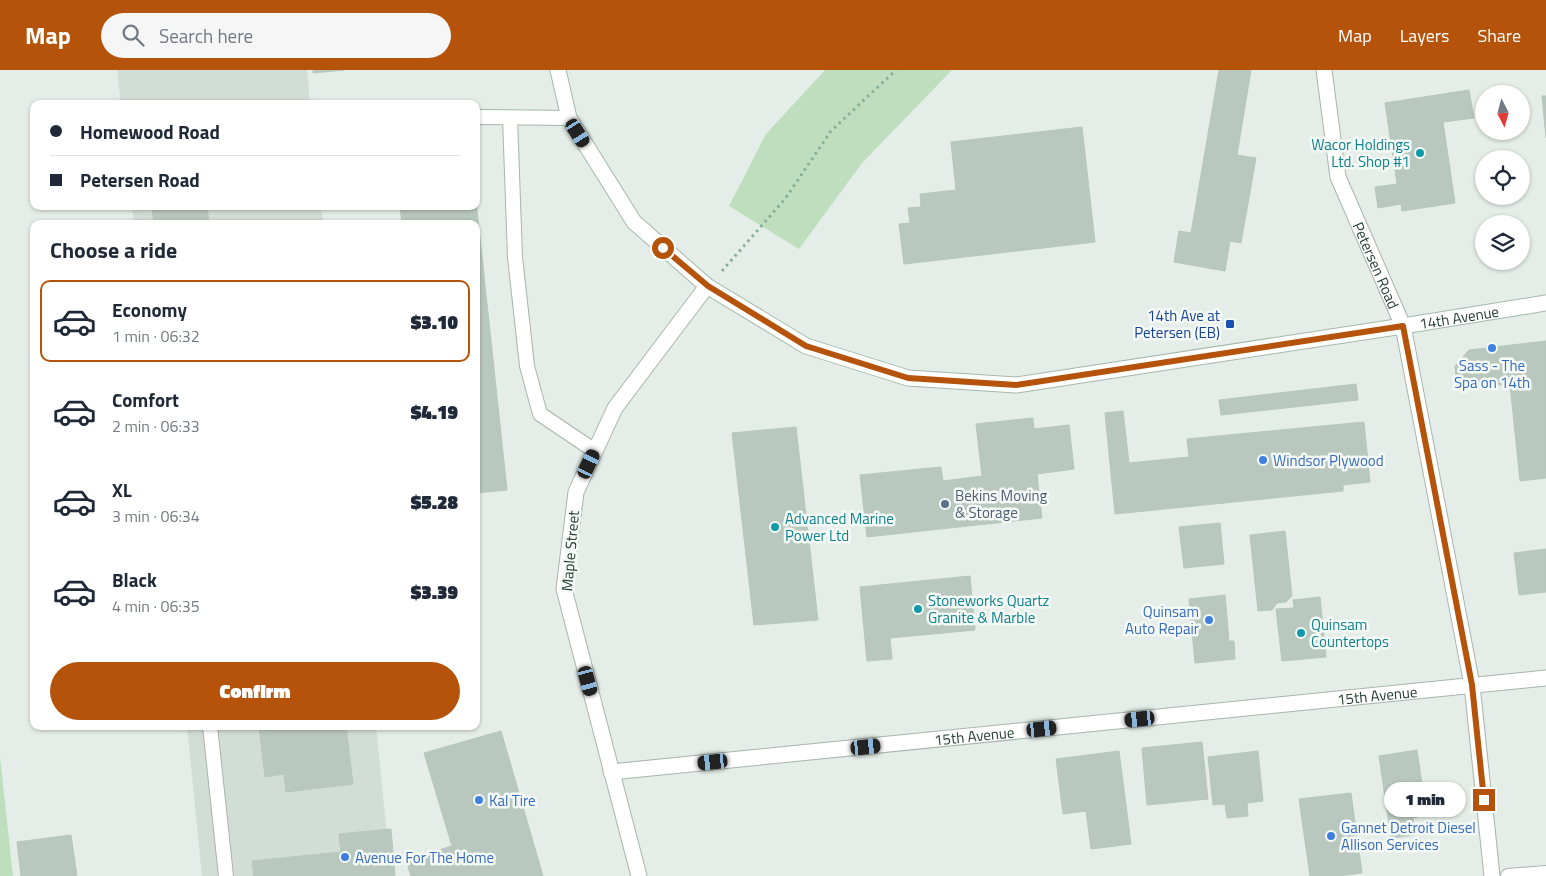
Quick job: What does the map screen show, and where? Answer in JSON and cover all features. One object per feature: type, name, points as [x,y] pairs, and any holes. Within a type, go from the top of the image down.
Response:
[{"type":"street","name":"14th Avenue","points":[[558,70],[569,118],[634,222],[708,286],[806,346],[908,378],[1016,385],[1546,303]]},
{"type":"street","name":"Petersen Road","points":[[1324,70],[1338,177],[1403,326],[1472,685],[1492,876]]},
{"type":"street","name":"Maple Street","points":[[640,876],[564,589],[576,492],[615,408],[708,286]]},
{"type":"street","name":"15th Avenue","points":[[611,772],[1546,678]]},
{"type":"lane","points":[[480,117],[569,118]]},
{"type":"lane","points":[[510,118],[515,257],[527,366],[540,414],[595,451]]},
{"type":"lane","points":[[210,730],[226,876]]},
{"type":"lane","points":[[1508,876],[1546,873]]},
{"type":"path","points":[[708,286],[786,199],[831,131],[896,70]]},
{"type":"shaded area","points":[[117,70],[307,70],[310,100],[121,100]]},
{"type":"shaded area","points":[[132,210],[321,210],[323,220],[134,220]]},
{"type":"shaded area","points":[[187,730],[376,730],[391,876],[202,876]]},
{"type":"green space","points":[[825,70],[952,70],[862,163],[799,249],[729,206],[766,134]]},
{"type":"green space","points":[[0,757],[13,876],[0,876]]},
{"type":"building","points":[[313,70],[344,70],[313,73]]},
{"type":"building","points":[[1219,70],[1251,70],[1237,155],[1256,158],[1241,243],[1230,241],[1225,271],[1174,262],[1179,231],[1191,233]]},
{"type":"building","name":"Wacor Holdings Ltd. Shop #1","points":[[1469,90],[1474,118],[1443,122],[1455,203],[1402,211],[1401,204],[1378,208],[1375,187],[1397,184],[1385,103]]},
{"type":"building","points":[[1542,96],[1546,96],[1546,138]]},
{"type":"building","points":[[1082,127],[1095,242],[904,264],[899,224],[910,223],[908,208],[921,207],[920,194],[956,190],[951,142]]},
{"type":"building","points":[[152,210],[207,210],[209,220],[154,220]]},
{"type":"building","points":[[400,210],[477,210],[478,220],[402,220]]},
{"type":"building","points":[[480,238],[507,490],[480,493]]},
{"type":"building","points":[[1546,341],[1546,478],[1520,481],[1510,384],[1457,389],[1455,366],[1469,350]]},
{"type":"building","points":[[1356,384],[1358,400],[1221,415],[1219,400]]},
{"type":"building","name":"Windsor Plywood","points":[[1123,411],[1129,463],[1189,457],[1187,439],[1364,422],[1370,482],[1343,485],[1343,491],[1115,514],[1105,413]]},
{"type":"building","points":[[1033,418],[1034,429],[1069,425],[1074,469],[1037,474],[1042,518],[867,537],[860,475],[941,467],[943,481],[982,476],[976,424]]},
{"type":"building","name":"Advanced Marine Power Ltd","points":[[796,427],[818,620],[754,625],[732,433]]},
{"type":"building","points":[[1220,523],[1224,564],[1184,568],[1179,527]]},
{"type":"building","points":[[1285,531],[1292,596],[1286,602],[1277,603],[1272,610],[1258,611],[1250,535]]},
{"type":"building","points":[[1546,549],[1546,592],[1519,595],[1514,553]]},
{"type":"building","name":"Stoneworks Quartz Granite & Marble","points":[[970,576],[975,630],[890,638],[892,659],[867,661],[860,587]]},
{"type":"building","name":"Quinsam Auto Repair","points":[[1225,595],[1229,641],[1234,641],[1235,659],[1195,663],[1189,599]]},
{"type":"building","name":"Quinsam Countertops","points":[[1320,597],[1326,657],[1282,661],[1276,609],[1294,608],[1293,600]]},
{"type":"building","points":[[259,730],[346,730],[353,784],[286,792],[284,774],[265,777]]},
{"type":"building","name":"Kal Tire","points":[[501,731],[543,876],[411,876],[406,860],[452,846],[424,753]]},
{"type":"building","points":[[1202,742],[1208,799],[1147,805],[1142,748]]},
{"type":"building","points":[[1417,750],[1424,798],[1415,799],[1418,817],[1413,818],[1415,835],[1391,838],[1379,756]]},
{"type":"building","points":[[1119,751],[1131,844],[1091,849],[1086,811],[1063,814],[1056,759]]},
{"type":"building","points":[[1258,751],[1263,801],[1247,803],[1248,816],[1227,818],[1225,804],[1213,805],[1208,757]]},
{"type":"building","name":"Gannet Detroit Diesel Allison Services","points":[[1351,793],[1362,873],[1338,876],[1310,876],[1299,799]]},
{"type":"building","name":"Avenue For The Home","points":[[391,829],[395,876],[254,876],[252,861],[341,852],[339,834]]},
{"type":"building","points":[[71,835],[77,876],[21,876],[17,842]]},
{"type":"place","name":"Wacor Holdings Ltd. Shop #1","points":[[1420,153]]},
{"type":"place","name":"14th Ave at Petersen (EB)","points":[[1230,324]]},
{"type":"place","name":"Sass - The Spa on 14th","points":[[1492,348]]},
{"type":"place","name":"Windsor Plywood","points":[[1263,460]]},
{"type":"place","name":"Bekins Moving & Storage","points":[[945,504]]},
{"type":"place","name":"Advanced Marine Power Ltd","points":[[775,527]]},
{"type":"place","name":"Stoneworks Quartz Granite & Marble","points":[[918,609]]},
{"type":"place","name":"Quinsam Auto Repair","points":[[1209,620]]},
{"type":"place","name":"Quinsam Countertops","points":[[1301,633]]},
{"type":"place","name":"Kal Tire","points":[[479,800]]},
{"type":"place","name":"Gannet Detroit Diesel Allison Services","points":[[1331,836]]},
{"type":"place","name":"Avenue For The Home","points":[[345,857]]},
{"type":"route","points":[[663,248],[708,286],[806,346],[908,378],[1016,385],[1403,326],[1472,685],[1484,800]]}]
